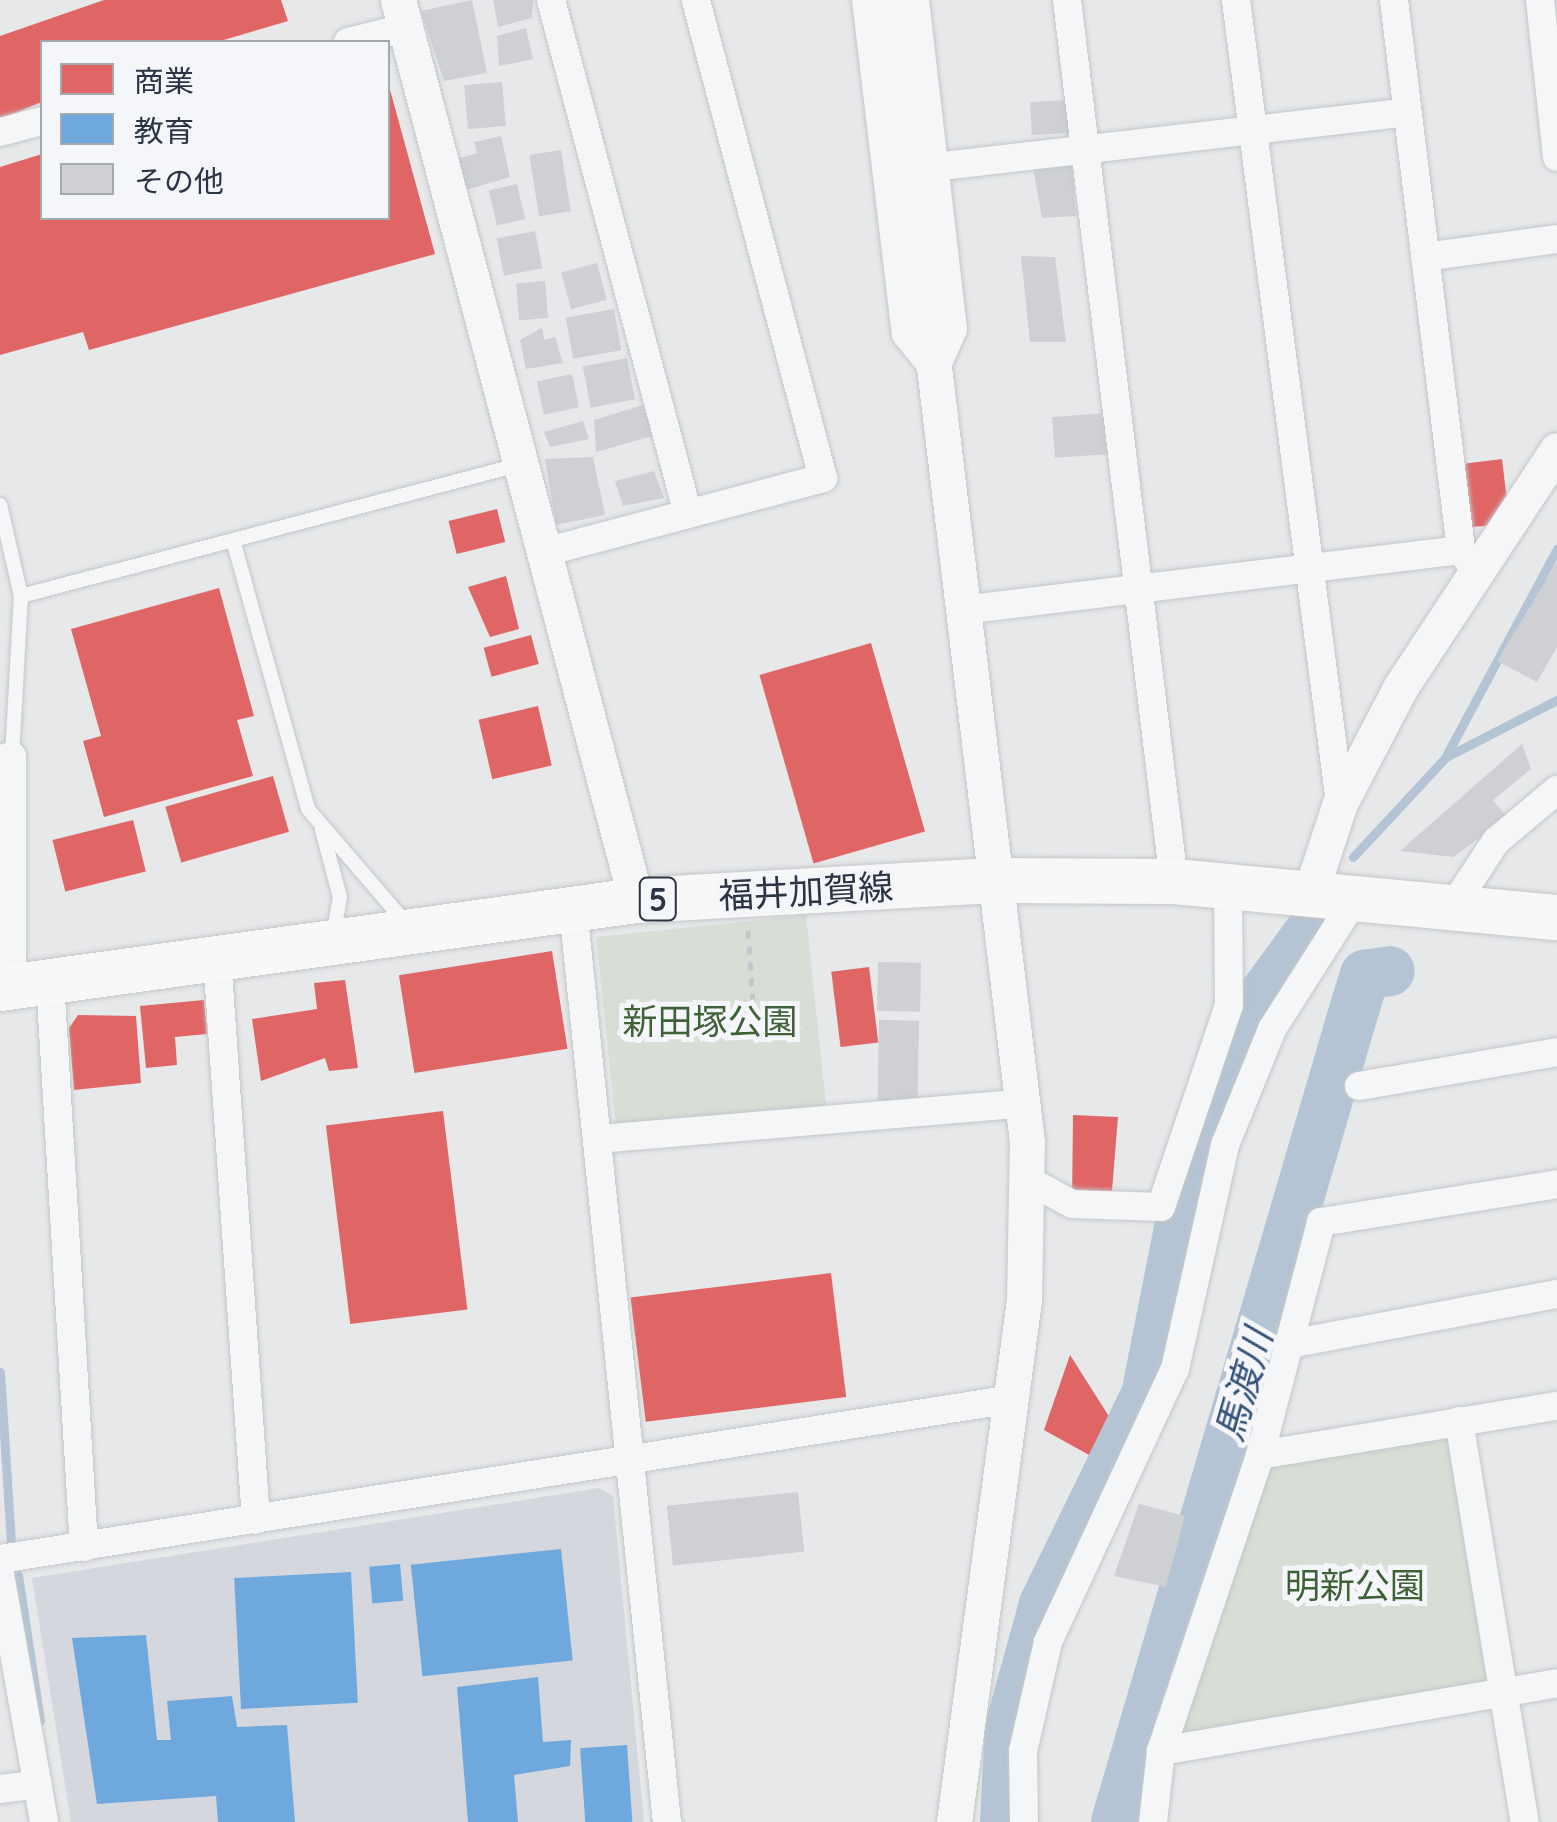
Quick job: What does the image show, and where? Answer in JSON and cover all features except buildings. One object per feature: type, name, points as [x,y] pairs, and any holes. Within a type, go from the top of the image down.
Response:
[{"type":"main road","name":"福井加賀線","points":[[21,985],[636,900],[997,880],[1174,881],[1557,917]]},
{"type":"street","points":[[551,0],[688,514]]},
{"type":"street","points":[[545,552],[824,478],[696,0]]},
{"type":"street","points":[[866,0],[906,334],[935,370]]},
{"type":"street","points":[[890,0],[1024,1103],[1028,1180],[1014,1399],[954,1822]]},
{"type":"street","points":[[915,0],[953,329],[935,370]]},
{"type":"street","points":[[1067,0],[1174,881]]},
{"type":"street","points":[[1024,1822],[1023,1751],[1048,1642],[1175,1368],[1225,1145],[1333,894],[1340,803],[1304,568],[1236,0]]},
{"type":"street","points":[[1394,0],[1425,258],[1468,561]]},
{"type":"street","points":[[1540,0],[1557,157]]},
{"type":"street","points":[[352,40],[401,14],[636,900]]},
{"type":"street","points":[[934,167],[1407,112]]},
{"type":"street","points":[[0,132],[40,122]]},
{"type":"street","points":[[1425,258],[1557,239]]},
{"type":"street","points":[[1340,803],[1468,561],[1557,450]]},
{"type":"street","points":[[962,610],[1304,568],[1468,561]]},
{"type":"street","points":[[6,758],[21,985],[84,1547]]},
{"type":"street","points":[[1454,905],[1496,841],[1557,790]]},
{"type":"street","points":[[1028,1180],[1072,1204],[1160,1206],[1230,1005],[1228,885]]},
{"type":"street","points":[[572,908],[634,1463],[667,1822]]},
{"type":"street","points":[[217,957],[256,1520]]},
{"type":"street","points":[[1359,1086],[1557,1052]]},
{"type":"street","points":[[598,1139],[1024,1103]]},
{"type":"street","points":[[1153,1822],[1161,1751],[1295,1343],[1321,1222],[1557,1184]]},
{"type":"street","points":[[1295,1343],[1557,1294]]},
{"type":"street","points":[[0,1559],[634,1463],[1014,1399]]},
{"type":"street","points":[[1260,1455],[1557,1406]]},
{"type":"street","points":[[1459,1421],[1526,1822]]},
{"type":"street","points":[[0,1574],[44,1822]]},
{"type":"street","points":[[1161,1751],[1557,1682]]},
{"type":"street","points":[[0,1789],[38,1784]]},
{"type":"lane","points":[[21,596],[522,464]]},
{"type":"lane","points":[[0,505],[21,596],[6,758]]},
{"type":"lane","points":[[233,540],[308,809],[413,930]]},
{"type":"lane","points":[[320,825],[340,898],[331,941]]},
{"type":"path","points":[[747,918],[755,1036]]},
{"type":"shaded area","points":[[599,1488],[613,1496],[644,1822],[71,1822],[32,1578]]},
{"type":"green space","name":"新田塚公園","points":[[806,915],[827,1112],[617,1134],[596,937]]},
{"type":"green space","name":"明新公園","points":[[1459,1421],[1504,1692],[1161,1751],[1260,1455]]},
{"type":"waterway","points":[[1447,754],[1557,549]]},
{"type":"waterway","points":[[1353,857],[1446,757],[1557,700]]},
{"type":"waterway","points":[[1005,1822],[1010,1727],[1044,1604],[1146,1395],[1192,1162],[1261,998],[1313,927]]},
{"type":"waterway","name":"馬渡川","points":[[1116,1822],[1365,975],[1390,971]]},
{"type":"waterway","points":[[0,1372],[11,1541]]},
{"type":"waterway","points":[[18,1575],[40,1720]]}]
